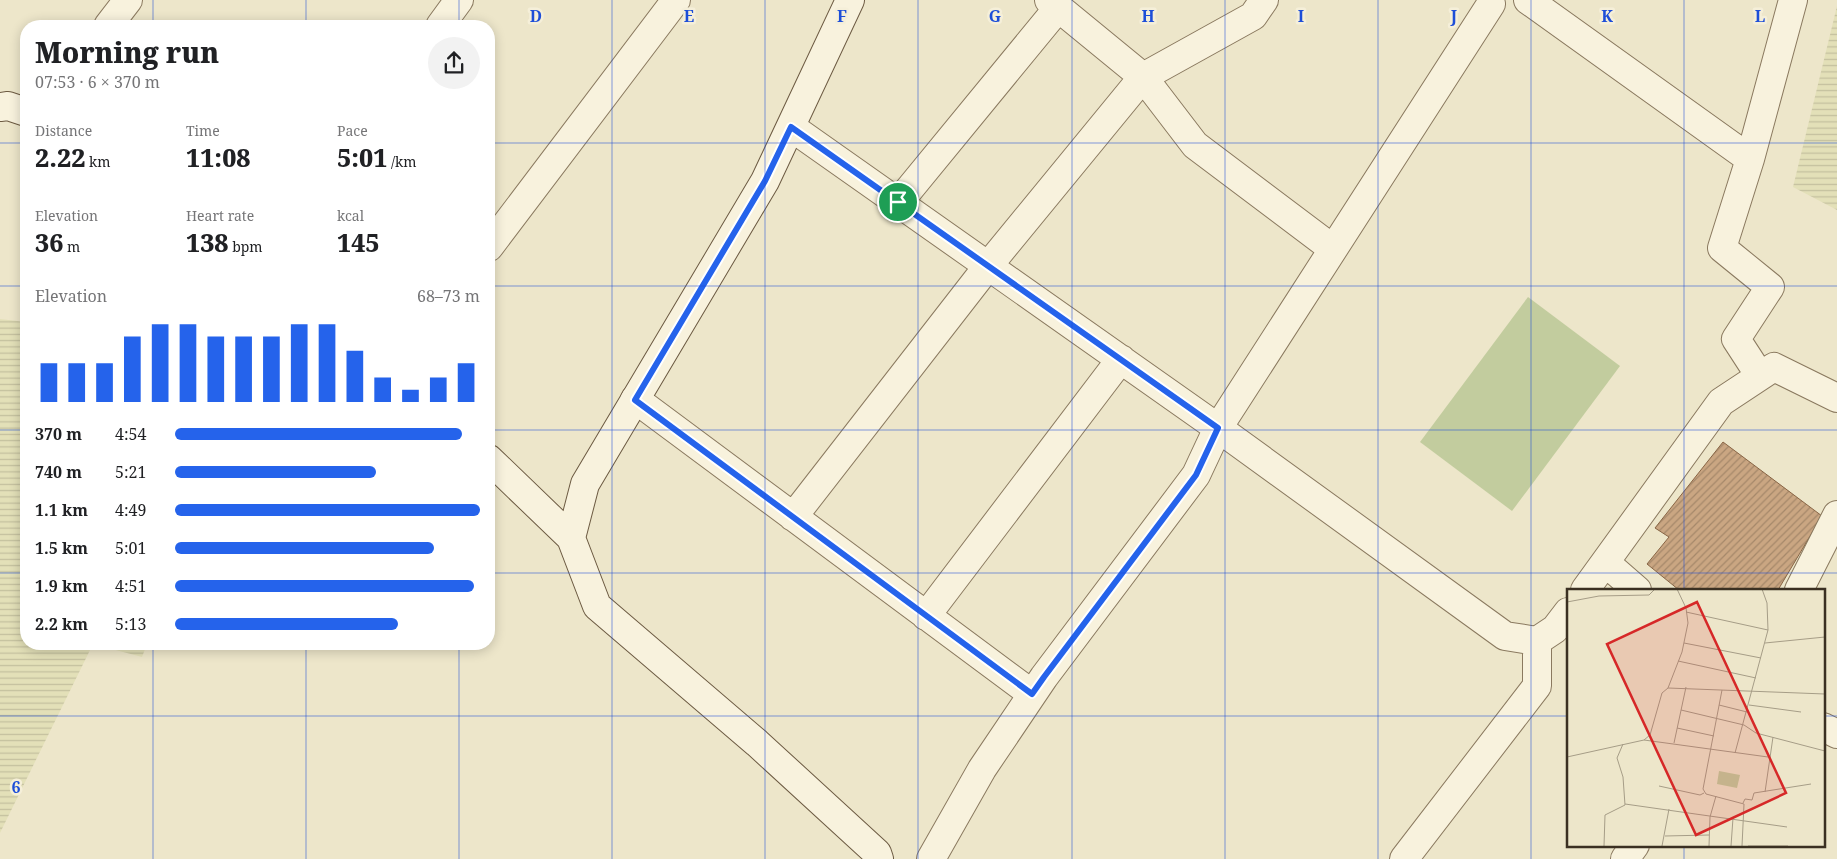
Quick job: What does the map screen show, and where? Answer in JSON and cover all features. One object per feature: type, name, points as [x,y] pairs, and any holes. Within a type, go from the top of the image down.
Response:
[{"type":"street","points":[[113,20],[128,0]]},
{"type":"street","points":[[444,20],[459,0]]},
{"type":"street","points":[[495,239],[676,0]]},
{"type":"street","points":[[572,538],[585,484],[765,181],[850,0]]},
{"type":"street","points":[[793,517],[988,266],[1143,77],[1253,16],[1264,0]]},
{"type":"street","points":[[931,859],[982,769],[1032,694],[1196,475],[1218,428],[1488,2],[1528,0],[1750,159]]},
{"type":"street","points":[[1760,376],[1736,339],[1770,287],[1722,248],[1750,159],[1793,0]]},
{"type":"street","points":[[898,202],[1054,4],[1143,77],[1195,145],[1333,249]]},
{"type":"street","points":[[0,107],[8,106],[20,110]]},
{"type":"street","points":[[791,127],[1218,428],[1505,636],[1537,641],[1555,629],[1567,613]]},
{"type":"street","points":[[926,616],[1121,359]]},
{"type":"street","points":[[1586,589],[1721,402],[1774,367],[1837,398]]},
{"type":"street","points":[[635,400],[1032,694]]},
{"type":"street","points":[[495,465],[572,538],[597,606],[757,743],[877,853],[878,859]]},
{"type":"street","points":[[1800,589],[1837,515]]},
{"type":"street","points":[[1606,563],[1636,589]]},
{"type":"street","points":[[1404,859],[1537,686],[1537,641]]},
{"type":"street","points":[[1824,728],[1837,734]]},
{"type":"street","points":[[1625,859],[1634,846]]},
{"type":"shaded area","points":[[1837,6],[1837,210],[1793,187]]},
{"type":"shaded area","points":[[0,319],[20,321],[20,650],[90,650],[0,833]]},
{"type":"shaded area","points":[[116,650],[145,650],[142,657]]},
{"type":"green space","points":[[1528,297],[1620,366],[1512,511],[1420,442]]},
{"type":"building","points":[[1723,442],[1822,516],[1779,589],[1678,589],[1647,564],[1669,537],[1655,528]]},
{"type":"route","points":[[791,127],[898,202],[1218,428],[1196,475],[1032,694],[635,400],[765,181],[791,127]]}]
